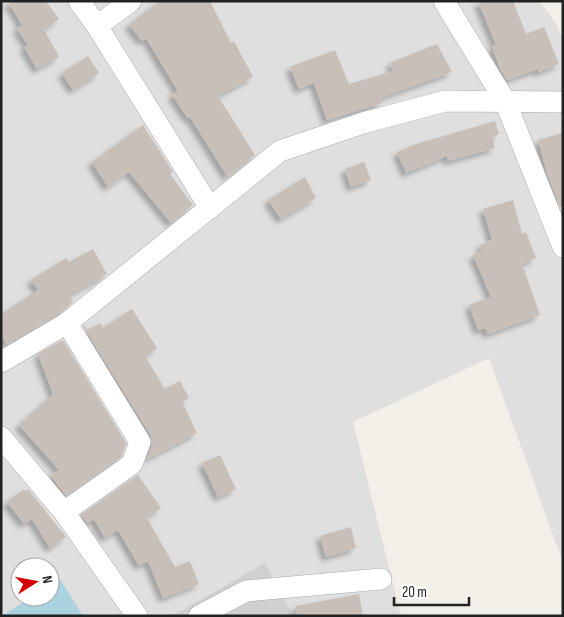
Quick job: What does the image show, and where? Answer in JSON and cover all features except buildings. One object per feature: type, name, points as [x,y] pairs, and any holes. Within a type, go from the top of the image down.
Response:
[{"type":"street","points":[[80,1],[210,208]]},
{"type":"street","points":[[97,26],[131,1]]},
{"type":"street","points":[[444,1],[505,101],[563,247]]},
{"type":"street","points":[[1,362],[67,323],[280,151],[363,123],[445,101],[563,102]]},
{"type":"street","points":[[64,512],[132,464],[140,442],[67,323]]},
{"type":"street","points":[[1,436],[64,512],[137,616]]},
{"type":"street","points":[[199,616],[246,591],[381,579]]},
{"type":"shaded area","points":[[1,1],[539,1],[555,22],[563,39],[563,563],[489,358],[353,422],[401,616],[1,616]]},
{"type":"shaded area","points":[[265,563],[293,616],[172,616]]},
{"type":"water","points":[[60,579],[83,616],[2,616],[16,607],[60,607]]}]
